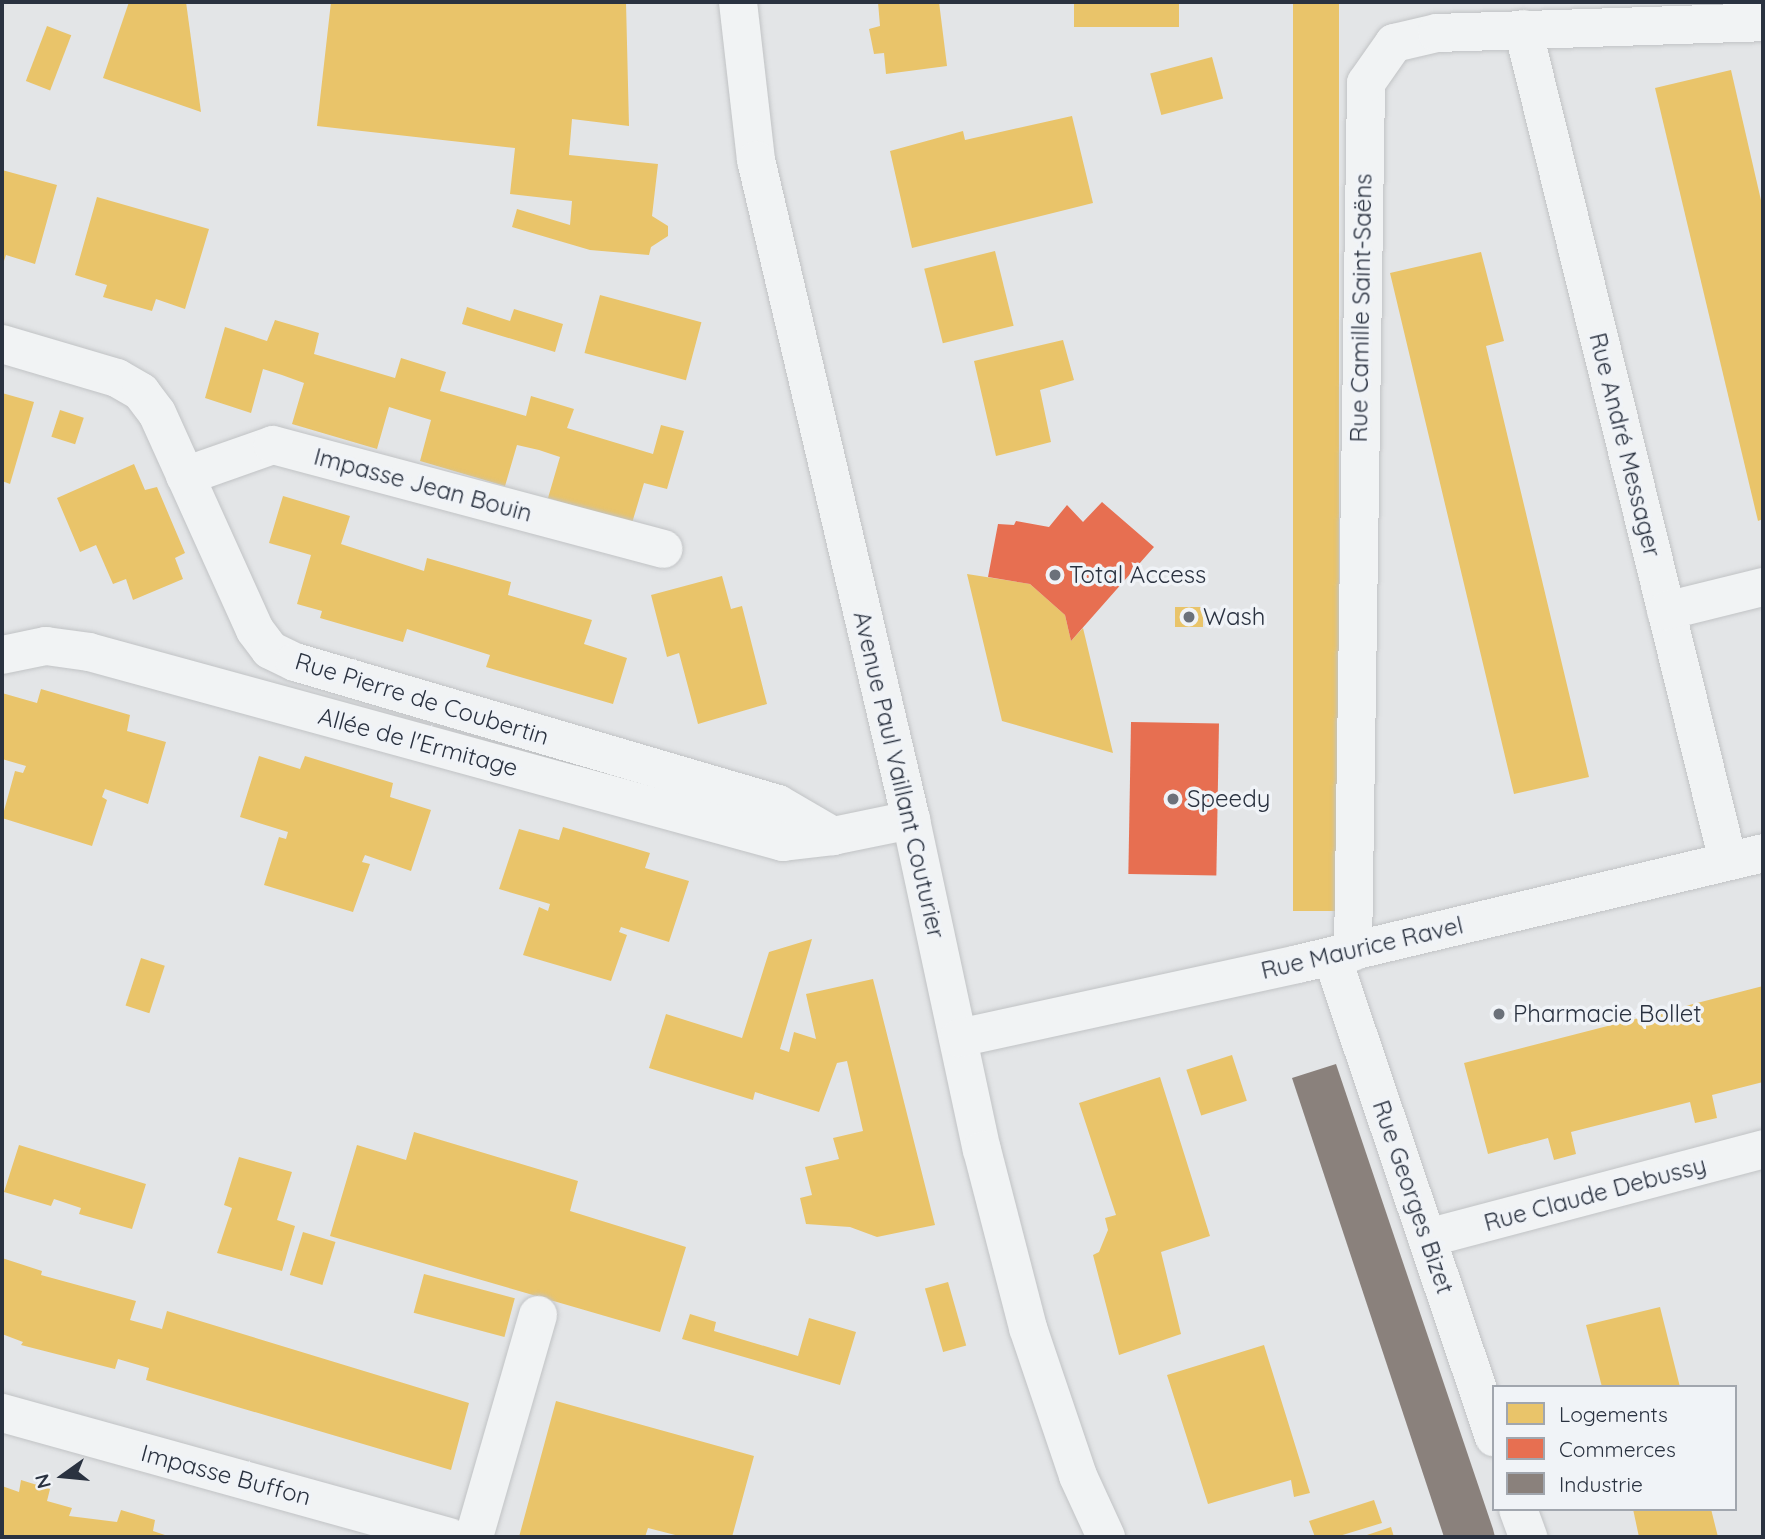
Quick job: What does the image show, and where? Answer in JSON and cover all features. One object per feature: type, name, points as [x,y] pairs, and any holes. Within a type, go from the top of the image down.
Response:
[{"type":"street","name":"Avenue Paul Vaillant Couturier","points":[[738,2],[756,160],[911,820],[982,1150],[1028,1328],[1078,1476],[1106,1537]]},
{"type":"street","name":"Rue Camille Saint-Saëns","points":[[1342,954],[1366,83],[1394,43],[1437,33],[1763,22]]},
{"type":"street","name":"Rue André Messager","points":[[1523,29],[1666,611],[1745,857]]},
{"type":"street","name":"Rue Pierre de Coubertin","points":[[2,344],[117,378],[141,392],[157,413],[255,631],[270,650],[295,662],[778,804],[833,835]]},
{"type":"street","name":"Impasse Jean Bouin","points":[[185,476],[274,445],[663,550]]},
{"type":"street","points":[[1666,611],[1763,587]]},
{"type":"street","name":"Allée de l'Ermitage","points":[[2,655],[46,646],[89,652],[783,842],[833,835]]},
{"type":"street","points":[[833,835],[911,820]]},
{"type":"street","name":"Rue Maurice Ravel","points":[[959,1038],[1342,954],[1745,857]]},
{"type":"street","name":"Rue Georges Bizet","points":[[1342,954],[1427,1238],[1492,1431]]},
{"type":"street","name":"Rue Claude Debussy","points":[[1427,1238],[1763,1149]]},
{"type":"street","points":[[474,1537],[538,1315]]},
{"type":"street","name":"Impasse Buffon","points":[[2,1413],[449,1537]]},
{"type":"street","points":[[1519,1511],[1528,1537]]},
{"type":"building: Logements","points":[[129,2],[186,2],[201,112],[103,78]]},
{"type":"building: Logements","points":[[331,2],[626,2],[629,126],[572,119],[569,155],[658,164],[652,216],[668,226],[668,236],[651,247],[649,255],[590,250],[512,227],[517,209],[570,225],[572,201],[510,194],[515,148],[317,126]]},
{"type":"building: Logements","points":[[878,2],[939,2],[947,66],[886,74],[884,53],[874,54],[869,29],[880,26]]},
{"type":"building: Logements","points":[[1074,2],[1179,2],[1179,27],[1074,27]]},
{"type":"building: Logements","points":[[1293,2],[1339,2],[1339,911],[1293,911]]},
{"type":"building: Logements","points":[[47,26],[71,35],[50,90],[26,81]]},
{"type":"building: Logements","points":[[1212,57],[1223,99],[1161,115],[1150,74]]},
{"type":"building: Logements","points":[[1731,70],[1763,209],[1763,519],[1758,521],[1655,88]]},
{"type":"building: Logements","points":[[1072,116],[1093,203],[912,248],[890,151],[963,131],[965,140]]},
{"type":"building: Logements","points":[[2,170],[57,185],[35,264],[6,255],[2,267]]},
{"type":"building: Logements","points":[[97,197],[209,229],[185,309],[156,299],[152,311],[103,297],[107,285],[75,275]]},
{"type":"building: Logements","points":[[995,251],[1014,326],[943,343],[924,269]]},
{"type":"building: Logements","points":[[1481,252],[1504,341],[1486,346],[1589,777],[1514,794],[1390,273]]},
{"type":"building: Logements","points":[[600,295],[701,322],[686,380],[584,353]]},
{"type":"building: Logements","points":[[467,307],[510,321],[514,309],[563,324],[555,352],[462,324]]},
{"type":"building: Logements","points":[[275,320],[319,333],[314,354],[395,378],[401,358],[446,372],[440,391],[526,416],[531,396],[574,409],[567,428],[653,454],[661,425],[684,431],[667,489],[644,483],[632,523],[548,498],[560,457],[539,450],[517,445],[505,486],[420,461],[431,420],[389,407],[377,449],[292,424],[304,383],[263,369],[251,413],[205,398],[225,327],[267,341]]},
{"type":"building: Logements","points":[[1063,340],[1074,380],[1040,390],[1051,442],[996,456],[974,361]]},
{"type":"building: Logements","points":[[2,393],[34,402],[10,484],[2,481]]},
{"type":"building: Logements","points":[[60,410],[84,418],[75,444],[51,437]]},
{"type":"building: Logements","points":[[134,464],[145,490],[157,487],[185,553],[175,558],[183,579],[133,600],[126,579],[113,584],[96,545],[80,552],[57,498]]},
{"type":"building: Logements","points":[[283,496],[350,516],[341,544],[424,571],[427,558],[511,582],[508,595],[592,620],[584,644],[627,658],[613,704],[486,667],[490,655],[407,629],[403,642],[320,618],[322,611],[297,604],[311,555],[269,543]]},
{"type":"building: Logements","points":[[967,574],[1030,584],[1065,615],[1071,641],[1083,628],[1113,753],[1002,721]]},
{"type":"building: Logements","points":[[722,576],[731,609],[742,606],[767,704],[698,724],[679,653],[667,657],[651,595]]},
{"type":"building: Logements","name":"Wash","points":[[1175,607],[1203,607],[1203,627],[1175,627]]},
{"type":"building: Logements","points":[[41,689],[130,715],[127,731],[166,742],[148,804],[105,789],[102,797],[107,800],[92,846],[2,818],[15,771],[23,773],[26,766],[2,759],[2,693],[37,703]]},
{"type":"building: Logements","points":[[259,756],[300,769],[305,756],[393,783],[390,797],[431,810],[411,871],[365,855],[362,862],[370,864],[353,912],[264,885],[279,837],[286,839],[288,832],[240,817]]},
{"type":"building: Logements","points":[[563,827],[650,853],[645,868],[689,881],[669,942],[621,927],[619,932],[627,935],[611,981],[523,955],[539,907],[548,911],[550,904],[499,889],[519,829],[559,840]]},
{"type":"building: Logements","points":[[812,939],[780,1049],[789,1052],[794,1032],[816,1039],[806,994],[873,979],[935,1225],[877,1237],[850,1227],[806,1224],[800,1198],[812,1195],[805,1167],[839,1159],[833,1138],[863,1131],[847,1061],[837,1063],[819,1112],[755,1092],[753,1100],[649,1068],[666,1014],[742,1038],[769,952]]},
{"type":"building: Logements","points":[[141,958],[165,966],[149,1013],[126,1006]]},
{"type":"building: Logements","points":[[1763,986],[1763,1082],[1712,1095],[1717,1118],[1695,1123],[1690,1102],[1571,1132],[1576,1154],[1554,1160],[1548,1138],[1488,1154],[1464,1063]]},
{"type":"building: Logements","points":[[1232,1055],[1247,1101],[1201,1115],[1186,1070]]},
{"type":"building: Logements","points":[[1160,1077],[1210,1236],[1161,1252],[1181,1334],[1119,1355],[1093,1255],[1099,1252],[1108,1230],[1105,1218],[1116,1215],[1079,1103]]},
{"type":"building: Logements","points":[[414,1132],[578,1181],[570,1211],[686,1247],[660,1332],[330,1236],[357,1145],[406,1160]]},
{"type":"building: Logements","points":[[19,1145],[146,1184],[132,1229],[79,1214],[81,1208],[54,1199],[51,1206],[4,1192]]},
{"type":"building: Logements","points":[[239,1157],[292,1172],[277,1220],[295,1226],[282,1271],[217,1253],[232,1208],[224,1205]]},
{"type":"building: Logements","points":[[303,1232],[336,1242],[322,1285],[290,1275]]},
{"type":"building: Logements","points":[[2,1258],[42,1271],[41,1275],[136,1301],[130,1320],[162,1329],[167,1311],[469,1403],[451,1470],[146,1380],[149,1368],[118,1359],[115,1369],[21,1345],[23,1342],[2,1334]]},
{"type":"building: Logements","points":[[424,1274],[515,1298],[504,1337],[414,1313]]},
{"type":"building: Logements","points":[[948,1282],[966,1345],[943,1352],[925,1289]]},
{"type":"building: Logements","points":[[1660,1307],[1680,1385],[1601,1385],[1586,1325]]},
{"type":"building: Logements","points":[[690,1314],[716,1322],[714,1331],[798,1356],[809,1318],[856,1332],[840,1385],[682,1339]]},
{"type":"building: Logements","points":[[1264,1345],[1310,1493],[1294,1497],[1291,1480],[1208,1504],[1167,1375]]},
{"type":"building: Logements","points":[[556,1401],[754,1456],[732,1537],[683,1537],[648,1528],[645,1537],[519,1537]]},
{"type":"building: Logements","points":[[21,1480],[50,1489],[47,1501],[72,1508],[69,1516],[117,1522],[121,1510],[155,1520],[153,1531],[171,1537],[2,1537],[2,1486],[19,1492]]},
{"type":"building: Logements","points":[[1374,1500],[1382,1523],[1336,1537],[1315,1537],[1309,1521]]},
{"type":"building: Logements","points":[[1633,1511],[1712,1511],[1718,1537],[1639,1537]]},
{"type":"building: Logements","points":[[1391,1527],[1394,1537],[1361,1537]]},
{"type":"building: Commerces","points":[[1102,502],[1154,547],[1071,641],[1065,615],[1030,584],[988,577],[998,524],[1014,525],[1016,521],[1049,527],[1067,505],[1083,522]]},
{"type":"building: Commerces","name":"Speedy","points":[[1131,722],[1219,724],[1216,876],[1128,874]]},
{"type":"building: Industrie","points":[[1336,1064],[1495,1537],[1444,1537],[1292,1078]]},
{"type":"place","name":"Total Access","points":[[1055,575]]},
{"type":"place","name":"Wash","points":[[1189,617]]},
{"type":"place","name":"Speedy","points":[[1173,799]]},
{"type":"place","name":"Pharmacie Bollet","points":[[1499,1014]]}]
